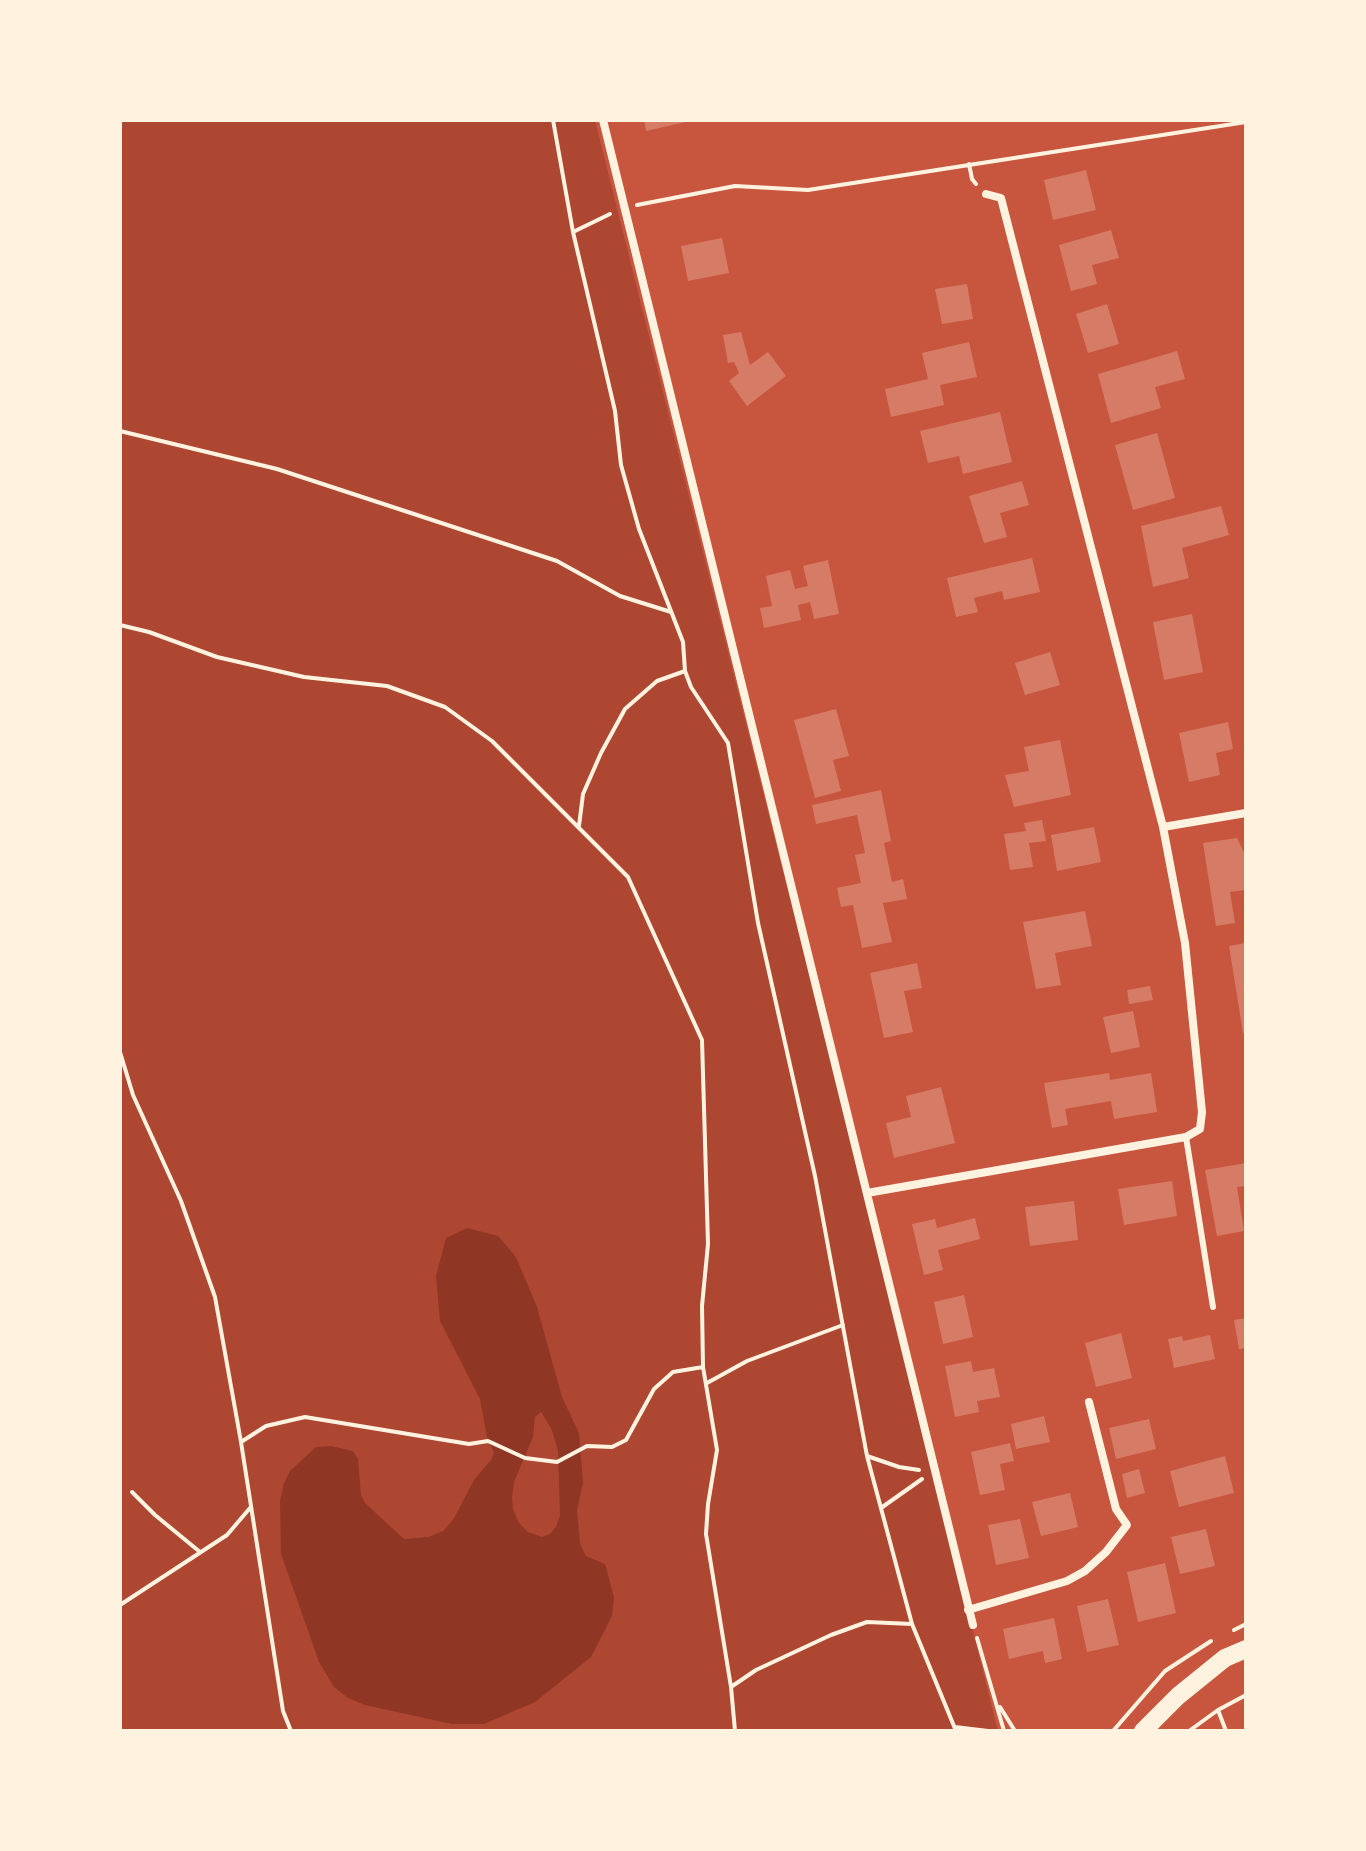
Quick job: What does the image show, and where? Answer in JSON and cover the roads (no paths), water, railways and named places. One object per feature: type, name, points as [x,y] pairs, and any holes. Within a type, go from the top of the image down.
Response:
[{"type":"main road","points":[[1143,1731],[1178,1696],[1225,1658],[1246,1649]]},
{"type":"street","points":[[603,120],[973,1625]]},
{"type":"street","points":[[867,1193],[1186,1137],[1200,1129],[1202,1112],[1185,943],[1163,827],[1001,198],[986,194]]},
{"type":"street","points":[[1163,827],[1246,813]]},
{"type":"street","points":[[968,1610],[1076,1576],[1106,1552],[1127,1525],[1116,1509],[1089,1402]]},
{"type":"lane","points":[[1186,1137],[1213,1307]]}]
